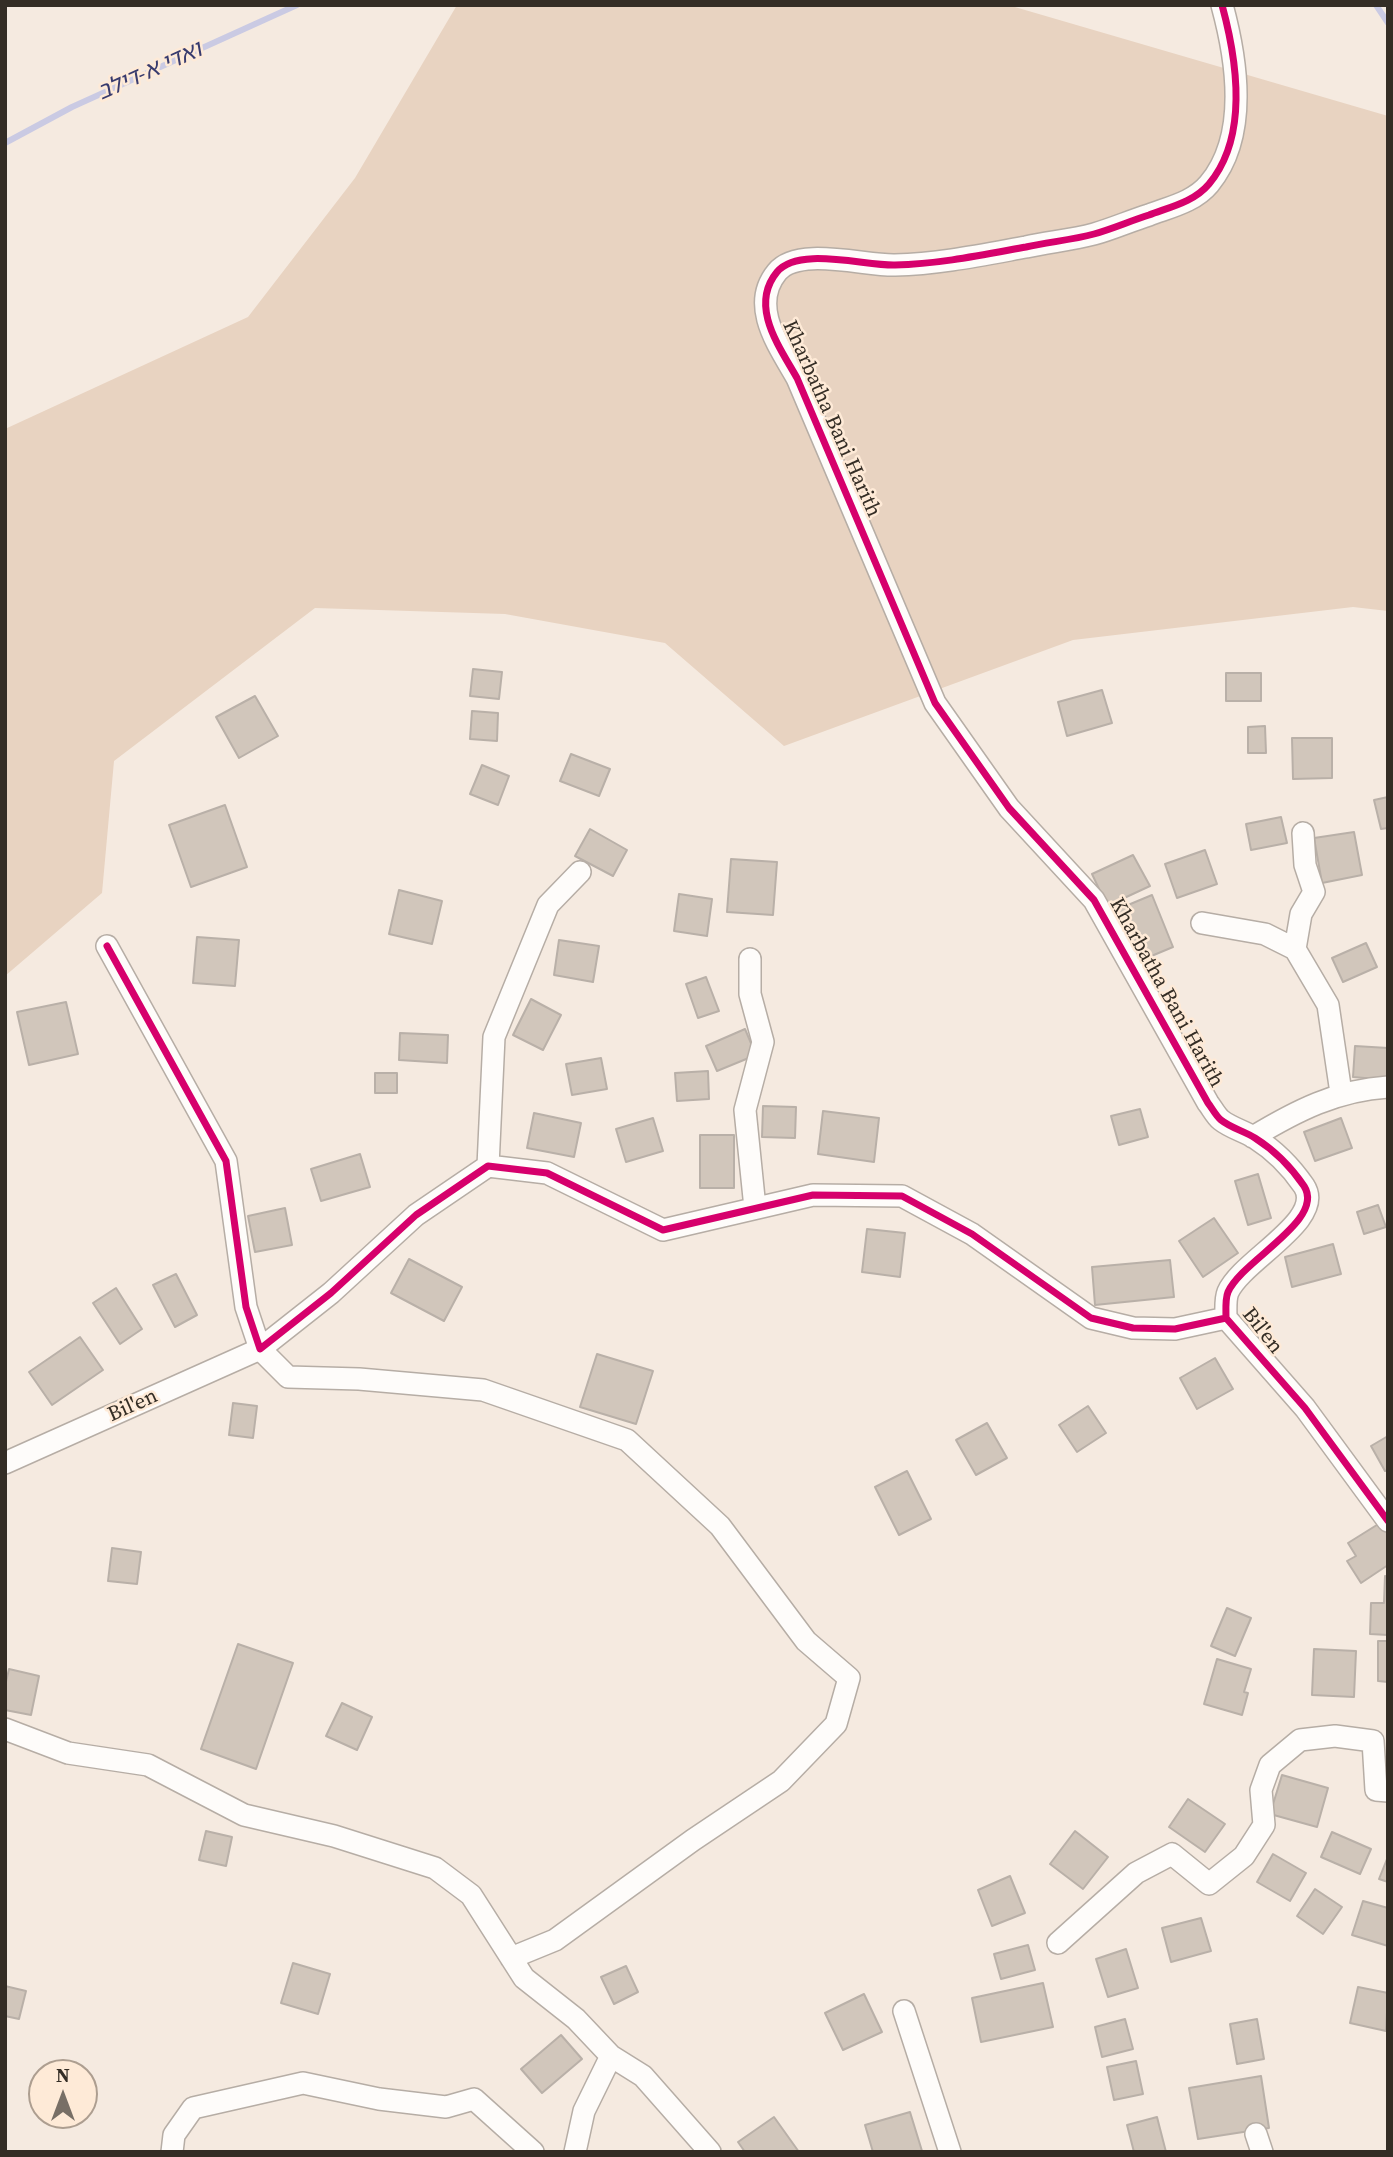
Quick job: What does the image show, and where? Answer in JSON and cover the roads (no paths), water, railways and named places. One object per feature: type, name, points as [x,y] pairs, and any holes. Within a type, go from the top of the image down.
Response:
[{"type":"street","name":"Kharbatha Bani Harith","points":[[1223,5],[1230,34],[1235,82],[1235,122],[1226,155],[1209,184],[1187,201],[1093,234],[950,261],[892,265],[796,259],[778,270],[767,289],[764,304],[773,335],[797,378],[936,703],[1009,808],[1094,900],[1208,1103],[1221,1120],[1253,1136]]},
{"type":"street","points":[[1295,949],[1301,914],[1314,892],[1305,864],[1303,832]]},
{"type":"street","points":[[580,872],[548,905],[494,1037],[488,1166],[547,1173],[663,1230],[813,1195],[902,1196],[972,1234],[1091,1318],[1133,1328],[1175,1329],[1226,1318]]},
{"type":"street","points":[[1202,923],[1265,934],[1295,949],[1328,1005],[1341,1093]]},
{"type":"street","points":[[107,946],[226,1161],[246,1307],[260,1349],[288,1377],[359,1379],[483,1390],[627,1440],[720,1526],[806,1640],[849,1678],[836,1724],[782,1781],[692,1840],[555,1940],[511,1958]]},
{"type":"street","points":[[750,959],[750,994],[763,1042],[745,1110],[755,1208]]},
{"type":"street","points":[[1253,1136],[1280,1120],[1341,1093],[1388,1087]]},
{"type":"street","name":"Bil'en","points":[[1253,1136],[1273,1150],[1296,1174],[1307,1191],[1308,1205],[1299,1222],[1243,1270],[1227,1294],[1226,1318],[1306,1408],[1388,1521]]},
{"type":"street","name":"Bil'en","points":[[5,1463],[260,1349],[331,1293],[416,1214],[488,1166]]},
{"type":"street","points":[[5,1729],[68,1753],[148,1765],[244,1815],[334,1836],[435,1868],[471,1895],[524,1978],[576,2019],[611,2056],[643,2076],[710,2152]]},
{"type":"street","points":[[1058,1943],[1136,1873],[1172,1854],[1209,1884],[1244,1856],[1264,1825],[1261,1790],[1270,1765],[1300,1740],[1335,1736],[1373,1741],[1376,1790],[1388,1791]]},
{"type":"street","points":[[904,2011],[950,2152]]},
{"type":"street","points":[[575,2152],[584,2111],[611,2056]]},
{"type":"street","points":[[172,2152],[174,2135],[193,2108],[303,2083],[379,2099],[446,2107],[474,2099],[533,2152]]},
{"type":"waterway","name":"ואדי א-דילב","points":[[5,143],[72,107],[297,5]]},
{"type":"waterway","name":"ואדי א-דילב","points":[[1376,5],[1388,23]]}]
